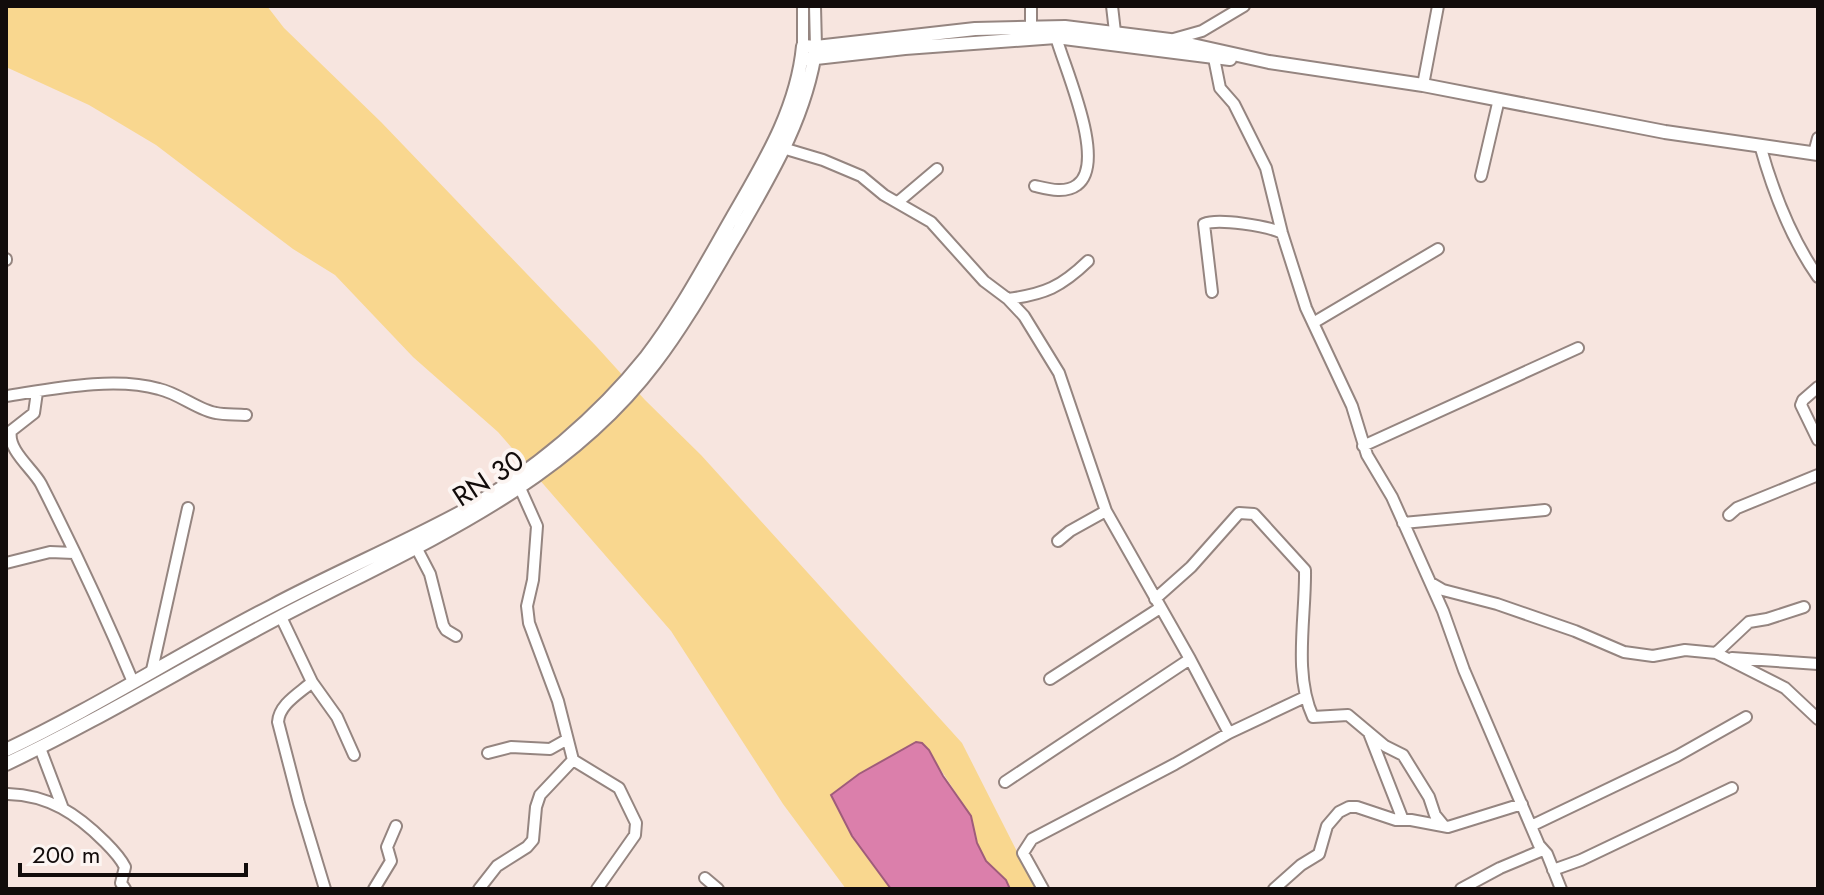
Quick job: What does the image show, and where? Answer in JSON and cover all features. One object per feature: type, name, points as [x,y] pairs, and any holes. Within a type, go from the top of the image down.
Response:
[{"type":"main road","points":[[809,53],[975,29],[1065,27],[1115,32],[1170,40],[1269,62],[1423,85],[1665,132],[1816,154]]},
{"type":"main road","points":[[809,53],[1056,37],[1214,58],[1269,62]]},
{"type":"main road","name":"RN 30","points":[[6,764],[281,617],[417,549],[520,488],[565,455],[606,418],[654,365],[683,323],[786,149],[809,53]]},
{"type":"main road","name":"RN 30","points":[[6,750],[273,605],[467,508],[558,445],[598,410],[646,357],[704,268],[774,146],[809,53]]},
{"type":"street","points":[[803,6],[809,53]]},
{"type":"street","points":[[809,53],[815,6]]},
{"type":"street","points":[[1031,6],[1031,28]]},
{"type":"street","points":[[1112,6],[1115,32]]},
{"type":"street","points":[[1170,40],[1202,31],[1244,6]]},
{"type":"street","points":[[1423,85],[1438,6]]},
{"type":"street","points":[[1035,186],[1067,190],[1077,185],[1082,180],[1089,159],[1079,109],[1056,37]]},
{"type":"street","points":[[1214,58],[1220,88],[1234,104],[1266,168],[1299,292],[1352,406],[1363,446],[1403,523],[1531,826],[1561,889]]},
{"type":"street","points":[[1481,176],[1499,99]]},
{"type":"street","points":[[1816,154],[1818,138]]},
{"type":"street","points":[[1760,145],[1782,213],[1818,277]]},
{"type":"street","points":[[786,149],[861,176],[931,222],[984,281],[1008,299],[1039,338],[1059,373],[1106,511],[1229,733]]},
{"type":"street","points":[[898,202],[937,169]]},
{"type":"street","points":[[1268,226],[1278,214]]},
{"type":"street","points":[[1212,292],[1204,224],[1213,221],[1268,226],[1282,233]]},
{"type":"street","points":[[1313,323],[1438,249]]},
{"type":"street","points":[[1008,299],[1047,292],[1062,284],[1088,261]]},
{"type":"street","points":[[1363,446],[1578,348]]},
{"type":"street","points":[[6,396],[65,387],[121,384],[156,388],[181,396],[214,413],[246,415]]},
{"type":"street","points":[[1818,387],[1801,405],[1818,440]]},
{"type":"street","points":[[37,392],[34,413],[15,426],[10,437],[12,444],[37,476],[103,610],[133,682]]},
{"type":"street","points":[[1729,515],[1737,508],[1818,475]]},
{"type":"street","points":[[520,488],[537,526],[533,580],[527,606],[529,623],[558,701],[566,740],[573,760],[619,788],[636,823],[635,835],[597,889]]},
{"type":"street","points":[[152,670],[188,508]]},
{"type":"street","points":[[1403,523],[1545,510]]},
{"type":"street","points":[[1058,541],[1106,511]]},
{"type":"street","points":[[1050,679],[1157,604],[1239,513],[1254,514],[1305,570],[1302,600],[1305,697],[1313,717],[1348,715],[1403,755],[1444,826]]},
{"type":"street","points":[[417,549],[430,574],[443,625],[456,636]]},
{"type":"street","points":[[6,563],[50,552],[74,553]]},
{"type":"street","points":[[1429,582],[1452,593],[1497,604],[1575,631],[1624,652],[1653,656],[1685,650],[1818,664]]},
{"type":"street","points":[[1721,655],[1749,622],[1804,607]]},
{"type":"street","points":[[281,617],[312,682],[337,717],[354,755]]},
{"type":"street","points":[[1721,655],[1785,688],[1818,719]]},
{"type":"street","points":[[1005,782],[1190,659]]},
{"type":"street","points":[[312,682],[283,707],[278,722],[325,889]]},
{"type":"street","points":[[1043,889],[1023,853],[1032,839],[1229,733],[1305,697]]},
{"type":"street","points":[[1531,826],[1677,756],[1746,717]]},
{"type":"street","points":[[1369,733],[1403,820]]},
{"type":"street","points":[[488,753],[511,747],[550,749],[566,740]]},
{"type":"street","points":[[40,748],[62,806]]},
{"type":"street","points":[[479,889],[497,866],[533,840],[540,795],[573,760]]},
{"type":"street","points":[[1553,870],[1581,860],[1732,788]]},
{"type":"street","points":[[7,794],[41,798],[62,806],[88,826],[121,858],[125,867],[121,883],[125,889]]},
{"type":"street","points":[[1274,889],[1319,854],[1327,826],[1339,812],[1357,807],[1385,817],[1452,827],[1522,804]]},
{"type":"street","points":[[374,889],[391,861],[387,847],[396,826]]},
{"type":"street","points":[[1461,889],[1543,850]]},
{"type":"street","points":[[705,878],[718,889]]},
{"type":"shaded area","points":[[6,6],[267,6],[284,28],[381,122],[701,455],[962,743],[1036,889],[1010,889],[986,861],[977,843],[971,816],[937,764],[852,836],[891,889],[846,889],[783,804],[671,631],[498,432],[413,357],[335,275],[293,249],[156,145],[89,105],[6,67]]},
{"type":"shaded area","points":[[916,742],[929,750],[971,816],[977,843],[986,861],[1006,880],[1010,889],[891,889],[852,836],[831,795],[859,774]]}]
